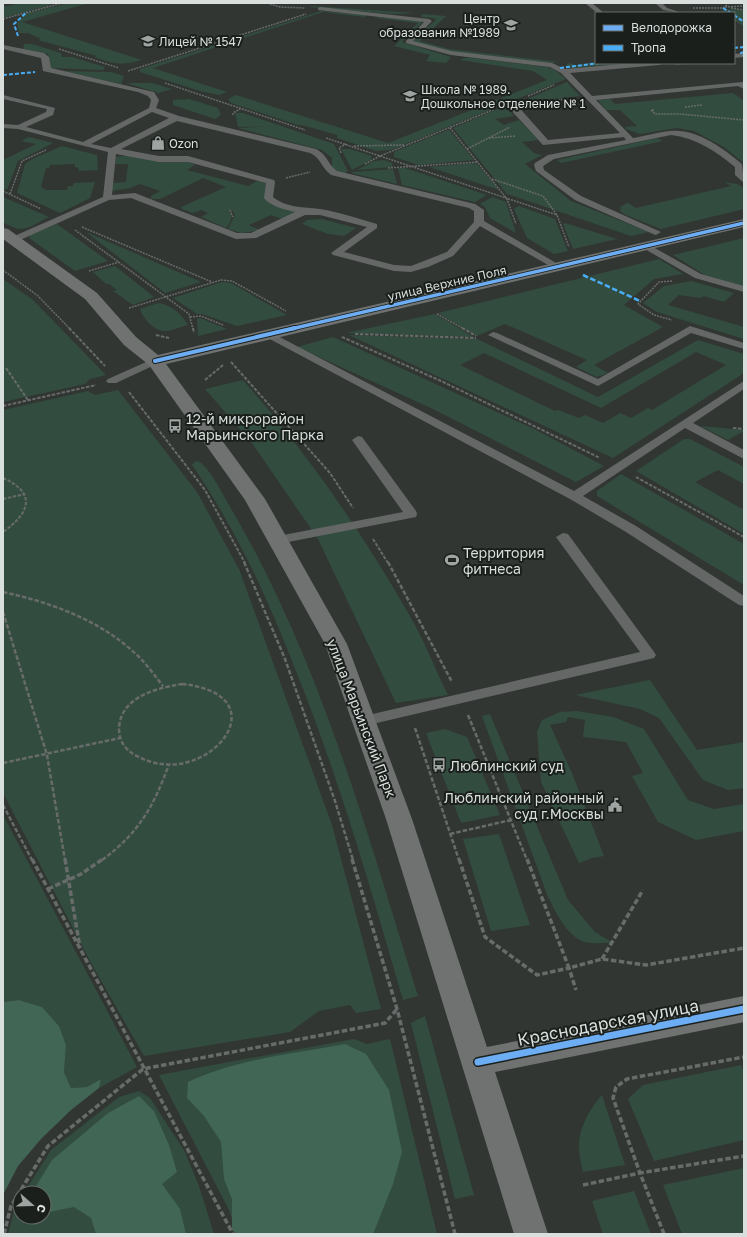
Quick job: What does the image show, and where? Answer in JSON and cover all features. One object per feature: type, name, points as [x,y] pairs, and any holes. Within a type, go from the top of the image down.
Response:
[{"type":"main road","name":"улица Верхние Поля","points":[[155,362],[744,223]]},
{"type":"main road","name":"улица Марьинский Парк","points":[[9,236],[91,296],[130,341],[155,362],[255,499],[336,644],[399,819],[478,1062],[531,1234]]},
{"type":"main road","name":"Краснодарская улица","points":[[478,1062],[744,1009]]},
{"type":"lane","points":[[588,3],[600,12]]},
{"type":"lane","points":[[658,3],[666,9],[676,12]]},
{"type":"lane","points":[[320,9],[424,18],[429,21],[408,42],[451,54],[564,67],[635,64]]},
{"type":"lane","points":[[3,47],[41,55],[45,57],[46,69],[49,70],[140,90],[151,94],[155,100],[152,109],[84,144]]},
{"type":"lane","points":[[564,67],[571,78],[628,138]]},
{"type":"lane","points":[[590,97],[740,84],[744,87]]},
{"type":"lane","points":[[3,96],[51,108],[50,113],[19,127]]},
{"type":"lane","points":[[511,104],[511,106],[546,143],[682,133],[692,136],[730,158],[739,166],[739,175],[744,180]]},
{"type":"lane","points":[[3,126],[19,127],[28,131],[112,151],[159,159],[188,159],[271,182],[268,198],[274,203],[303,212],[320,212],[374,226],[336,253],[394,268],[411,269],[425,265],[450,254],[479,222],[479,210],[472,206],[334,173],[326,168],[321,155],[313,151],[176,118],[152,109]]},
{"type":"lane","points":[[112,151],[176,118]]},
{"type":"lane","points":[[628,138],[551,158],[538,165],[540,171],[578,198],[656,232]]},
{"type":"lane","points":[[107,198],[112,151]]},
{"type":"lane","points":[[9,236],[59,218],[107,198],[132,195],[236,236],[253,236],[303,212]]},
{"type":"lane","points":[[479,222],[558,267]]},
{"type":"lane","points":[[646,246],[698,276],[744,289]]},
{"type":"lane","points":[[493,335],[598,383],[690,329],[744,346]]},
{"type":"lane","points":[[270,336],[574,496],[632,529],[744,602]]},
{"type":"lane","points":[[114,380],[155,362]]},
{"type":"lane","points":[[574,496],[744,384]]},
{"type":"lane","points":[[684,423],[744,456]]},
{"type":"lane","points":[[278,540],[411,514],[358,440]]},
{"type":"lane","points":[[364,721],[649,655],[563,538]]},
{"type":"path","points":[[3,19],[62,3]]},
{"type":"path","points":[[267,3],[280,7],[320,9]]},
{"type":"path","points":[[723,8],[729,3]]},
{"type":"path","points":[[718,8],[744,6]]},
{"type":"path","points":[[728,7],[744,10]]},
{"type":"path","points":[[128,71],[320,9]]},
{"type":"path","points":[[56,48],[135,73]]},
{"type":"path","points":[[380,156],[511,104],[571,78]]},
{"type":"path","points":[[160,82],[310,132]]},
{"type":"path","points":[[511,104],[590,97]]},
{"type":"path","points":[[683,107],[705,104]]},
{"type":"path","points":[[659,109],[651,110],[655,114],[680,114],[744,120]]},
{"type":"path","points":[[467,149],[524,120]]},
{"type":"path","points":[[450,128],[507,199]]},
{"type":"path","points":[[486,139],[537,134]]},
{"type":"path","points":[[324,137],[557,215]]},
{"type":"path","points":[[10,194],[22,161],[66,140]]},
{"type":"path","points":[[342,154],[339,148],[346,144]]},
{"type":"path","points":[[351,146],[407,145]]},
{"type":"path","points":[[388,168],[478,162]]},
{"type":"path","points":[[492,179],[544,196],[557,215],[571,252]]},
{"type":"path","points":[[3,191],[59,218],[212,282]]},
{"type":"path","points":[[59,218],[189,314],[195,339]]},
{"type":"path","points":[[3,270],[38,296],[93,352]]},
{"type":"path","points":[[128,308],[221,280],[232,281],[282,307],[287,312]]},
{"type":"path","points":[[673,280],[659,282],[638,304],[654,315],[676,321]]},
{"type":"path","points":[[351,334],[478,338],[433,312]]},
{"type":"path","points":[[190,317],[201,316],[228,327]]},
{"type":"path","points":[[205,380],[229,360],[330,473],[386,559],[461,699],[549,913],[576,990]]},
{"type":"path","points":[[6,368],[28,400]]},
{"type":"path","points":[[3,406],[114,380],[138,401],[205,490],[249,571],[285,660],[335,801],[397,1009],[455,1234]]},
{"type":"path","points":[[619,466],[744,537]]},
{"type":"path","points":[[3,478],[18,485],[25,494],[27,505],[23,516],[12,527],[3,532]]},
{"type":"path","points":[[3,499],[25,494]]},
{"type":"path","points":[[3,592],[54,605],[87,619],[138,656],[163,686]]},
{"type":"path","points":[[3,612],[47,755],[80,951]]},
{"type":"path","points":[[182,684],[200,686],[215,692],[226,702],[232,714],[231,728],[225,741],[212,752],[195,760],[169,764],[157,763],[140,758],[127,750],[120,738],[118,726],[122,712],[132,701],[146,692],[163,686],[182,684]]},
{"type":"path","points":[[460,717],[468,715]]},
{"type":"path","points":[[414,725],[485,937],[537,975],[602,959],[646,965],[744,948]]},
{"type":"path","points":[[3,763],[47,755],[120,738]]},
{"type":"path","points":[[48,889],[69,881],[106,859],[133,833],[157,798],[169,764]]},
{"type":"path","points":[[3,805],[143,1069],[233,1234]]},
{"type":"path","points":[[450,834],[511,820]]},
{"type":"path","points":[[602,959],[643,890]]},
{"type":"path","points":[[4,1234],[11,1206],[48,1146],[143,1069],[385,1023],[397,1009]]},
{"type":"path","points":[[664,1234],[613,1098],[616,1087],[627,1079],[744,1058]]},
{"type":"path","points":[[583,1185],[640,1173],[744,1156]]},
{"type":"green space","points":[[20,3],[52,3],[49,4],[50,5],[3,18],[3,7]]},
{"type":"green space","points":[[69,3],[89,3],[22,22],[142,60],[122,64],[112,63],[94,57],[97,56],[38,40],[41,39],[28,33],[19,33],[17,23],[27,13]]},
{"type":"green space","points":[[309,7],[415,13],[393,14]]},
{"type":"green space","points":[[734,9],[744,11],[744,27],[735,21],[735,12],[724,12],[721,10]]},
{"type":"green space","points":[[321,11],[366,15],[365,17],[323,12],[153,68],[227,92],[219,95],[200,91],[140,72],[140,69]]},
{"type":"green space","points":[[422,14],[446,16],[420,41],[449,49],[559,62],[551,63],[454,52],[417,43],[414,39],[436,20],[434,18],[421,17]]},
{"type":"green space","points":[[376,18],[421,21],[422,23],[402,42],[451,57],[446,63],[426,61],[430,55],[394,46],[418,23]]},
{"type":"green space","points":[[24,44],[32,44],[61,53],[62,57],[72,57],[105,67],[103,70],[51,68],[48,54],[23,49]]},
{"type":"green space","points":[[472,58],[548,67],[555,70],[566,79],[391,150],[376,151],[337,138],[337,135],[298,125],[231,103],[228,99],[236,95],[388,143],[547,80],[533,71],[460,60]]},
{"type":"green space","points":[[595,62],[595,64],[623,64],[572,68],[566,66],[568,63],[577,65]]},
{"type":"green space","points":[[63,71],[111,72],[124,76],[121,84]]},
{"type":"green space","points":[[567,82],[580,96],[518,103]]},
{"type":"green space","points":[[126,83],[152,83],[172,89],[159,93]]},
{"type":"green space","points":[[733,93],[744,101],[744,163],[724,147],[694,131],[677,128],[640,134],[626,129],[625,127],[637,126],[620,110],[606,110],[598,100],[610,99],[615,104]]},
{"type":"green space","points":[[189,99],[218,108],[221,115],[215,119],[173,105],[173,100]]},
{"type":"green space","points":[[505,106],[514,116],[495,119],[504,125],[519,120],[538,140],[522,142],[534,153],[542,155],[525,164],[571,201],[649,232],[631,236],[507,194],[453,128]]},
{"type":"green space","points":[[235,113],[243,113],[334,144],[348,171],[342,173],[332,168],[332,158],[322,150],[238,128],[271,126],[238,127]]},
{"type":"green space","points":[[448,130],[474,160],[419,165],[394,157],[394,152]]},
{"type":"green space","points":[[29,137],[53,143],[18,161],[7,190],[3,188],[3,160],[36,144],[21,141]]},
{"type":"green space","points":[[657,138],[663,141],[561,163],[557,160]]},
{"type":"green space","points":[[62,146],[97,155],[98,170],[78,171],[79,168],[75,167],[75,164],[50,165],[49,168],[46,168],[41,187],[46,190],[67,190],[68,186],[73,186],[74,183],[95,182],[90,198],[60,213],[17,193],[25,164],[32,159]]},
{"type":"green space","points":[[341,149],[350,149],[372,156],[371,160],[352,170]]},
{"type":"green space","points":[[128,155],[186,161],[195,165],[187,170],[248,186],[257,181],[266,183],[265,198],[272,205],[296,212],[283,219],[271,215],[249,225],[260,230],[242,233],[228,229],[235,215],[232,210],[229,211],[232,215],[230,223],[226,228],[201,217],[208,213],[201,210],[193,213],[182,209],[181,207],[226,187],[203,178],[160,199],[151,199],[151,196],[160,191],[140,184],[130,188],[111,191],[113,183],[126,182],[128,164],[115,164],[116,157]]},
{"type":"green space","points":[[384,160],[392,163],[393,167],[357,170],[374,161]]},
{"type":"green space","points":[[473,163],[477,164],[499,190],[429,167]]},
{"type":"green space","points":[[398,168],[405,168],[487,195],[475,202],[402,185]]},
{"type":"green space","points":[[393,169],[397,184],[351,173],[353,172]]},
{"type":"green space","points":[[724,182],[737,184],[744,188],[744,209],[661,229],[626,215],[620,211],[621,206],[628,203],[636,208],[731,186]]},
{"type":"green space","points":[[3,197],[49,217],[26,228],[21,229],[10,226],[3,222]]},
{"type":"green space","points":[[492,197],[506,202],[516,233],[490,218],[485,207],[480,204]]},
{"type":"green space","points":[[519,206],[555,219],[568,251],[554,254],[527,238],[514,209]]},
{"type":"green space","points":[[322,219],[356,228],[344,236],[328,234],[302,224],[307,220]]},
{"type":"green space","points":[[565,223],[617,239],[573,249],[563,224]]},
{"type":"green space","points":[[57,224],[108,261],[75,271],[29,238],[30,235]]},
{"type":"green space","points":[[86,232],[201,282],[165,293]]},
{"type":"green space","points":[[744,238],[744,286],[705,275],[673,255]]},
{"type":"green space","points":[[659,259],[683,274],[654,279],[624,305],[663,327],[594,365],[608,373],[597,377],[576,367],[587,360],[505,324],[477,336],[438,313]]},
{"type":"green space","points":[[115,266],[154,297],[133,305],[113,291],[117,290],[109,284],[106,284],[93,272]]},
{"type":"green space","points":[[3,279],[33,300],[106,375],[90,379],[85,384],[3,402]]},
{"type":"green space","points":[[691,281],[734,293],[724,302],[704,296],[701,298],[679,295],[668,305],[744,327],[744,339],[657,312],[643,303],[664,286]]},
{"type":"green space","points":[[222,282],[231,283],[287,315],[237,326],[202,314],[197,314],[173,298]]},
{"type":"green space","points":[[158,303],[167,305],[175,310],[188,325],[166,331],[158,330],[153,327],[144,317],[140,309]]},
{"type":"green space","points":[[435,314],[474,337],[346,333]]},
{"type":"green space","points":[[200,318],[227,329],[198,336],[197,319]]},
{"type":"green space","points":[[349,335],[477,339],[598,397],[698,340],[744,354],[744,373],[613,458]],"holes":[[[696,352],[726,365],[652,410],[648,408],[631,418],[620,413],[603,423],[585,415],[579,418],[558,410],[555,411],[460,365],[484,353],[601,408]]]},
{"type":"green space","points":[[333,337],[534,429],[604,466],[576,482],[433,409],[297,347]]},
{"type":"green space","points":[[243,380],[312,465],[374,555],[416,627],[448,695],[396,703],[318,539],[252,443],[205,389]]},
{"type":"green space","points":[[118,390],[197,492],[239,569],[332,825],[381,1009],[356,1013],[350,1005],[319,1011],[290,1032],[144,1056],[91,963],[3,793],[3,410],[88,391],[95,395]]},
{"type":"green space","points":[[700,426],[744,430],[744,431],[728,440]]},
{"type":"green space","points":[[684,439],[690,439],[744,467],[744,484],[718,470],[695,482],[744,510],[744,534],[636,471]]},
{"type":"green space","points":[[198,461],[207,469],[215,481],[261,563],[289,622],[315,683],[359,807],[418,996],[403,1000],[352,829],[324,744],[282,635],[260,585],[222,512],[192,465],[194,462]]},
{"type":"green space","points":[[621,474],[744,544],[744,585],[597,496],[597,491]]},
{"type":"green space","points":[[650,680],[697,750],[744,742],[744,788],[728,790],[703,780],[659,718],[640,709],[575,695]]},
{"type":"green space","points":[[577,711],[613,717],[644,729],[688,800],[714,809],[744,804],[744,831],[696,840],[658,822],[632,776],[643,773],[626,742],[583,737],[585,720],[568,717],[566,722],[550,725],[572,773],[604,856],[592,858],[579,863],[541,782],[537,732],[542,720],[560,712]]},
{"type":"green space","points":[[490,714],[568,900],[595,932],[613,943],[591,943],[576,938],[565,926],[555,911],[548,897],[482,716]]},
{"type":"green space","points":[[445,729],[467,737],[500,815],[461,823],[426,733]]},
{"type":"green space","points":[[3,815],[137,1067],[99,1088],[101,1079],[87,1087],[71,1088],[64,1072],[66,1045],[59,1026],[42,1007],[19,1000],[3,1002]]},
{"type":"green space","points":[[499,834],[530,925],[491,931],[463,839]]},
{"type":"green space","points":[[19,1000],[42,1007],[59,1026],[66,1045],[64,1072],[71,1088],[87,1087],[101,1079],[99,1088],[71,1110],[41,1139],[18,1166],[3,1195],[3,1002]]},
{"type":"green space","points":[[425,1016],[474,1195],[455,1199],[411,1023]]},
{"type":"green space","points":[[354,1039],[367,1044],[390,1039],[437,1234],[237,1234],[229,1210],[159,1075]]},
{"type":"green space","points":[[345,1044],[366,1054],[389,1090],[402,1152],[393,1184],[373,1234],[237,1234],[232,1230],[232,1199],[224,1179],[221,1142],[204,1116],[187,1098],[188,1082],[225,1068],[265,1058]]},
{"type":"green space","points":[[741,1065],[744,1072],[744,1140],[654,1161],[628,1099],[643,1085]]},
{"type":"green space","points":[[139,1091],[150,1098],[185,1152],[199,1186],[214,1234],[8,1234],[12,1219],[12,1225],[52,1225],[52,1185],[29,1185],[51,1150],[119,1097]]},
{"type":"green space","points":[[602,1095],[625,1165],[583,1172],[580,1159],[579,1139],[589,1112]]},
{"type":"green space","points":[[139,1096],[154,1111],[169,1145],[177,1172],[162,1184],[180,1209],[186,1234],[96,1234],[91,1218],[74,1207],[52,1211],[52,1185],[37,1185],[52,1160],[108,1113]]},
{"type":"green space","points":[[744,1168],[744,1234],[682,1234],[663,1185]]},
{"type":"green space","points":[[634,1191],[651,1234],[603,1234],[592,1201]]},
{"type":"marked path","points":[[723,8],[729,12]]},
{"type":"marked path","points":[[18,36],[14,24],[27,12]]},
{"type":"marked path","points":[[735,16],[744,22]]},
{"type":"marked path","points":[[735,48],[744,47]]},
{"type":"marked path","points":[[744,52],[741,53],[744,56]]},
{"type":"marked path","points":[[560,68],[595,64]]},
{"type":"marked path","points":[[3,75],[35,72]]},
{"type":"marked path","points":[[583,275],[640,301]]},
{"type":"cycle path","points":[[155,361],[744,223]]},
{"type":"cycle path","points":[[478,1062],[744,1009]]},
{"type":"place","name":"Центр образования №1989","points":[[511,25]]},
{"type":"place","name":"Лицей № 1547","points":[[148,41]]},
{"type":"place","name":"Школа № 1989. Дошкольное отделение № 1","points":[[410,96]]},
{"type":"place","name":"Ozon","points":[[158,143]]},
{"type":"place","name":"12-й микрорайон Марьинского Парка","points":[[175,426]]},
{"type":"place","name":"Территория фитнеса","points":[[452,560]]},
{"type":"place","name":"Люблинский суд","points":[[439,765]]},
{"type":"place","name":"Люблинский районный суд г.Москвы","points":[[615,805]]}]
